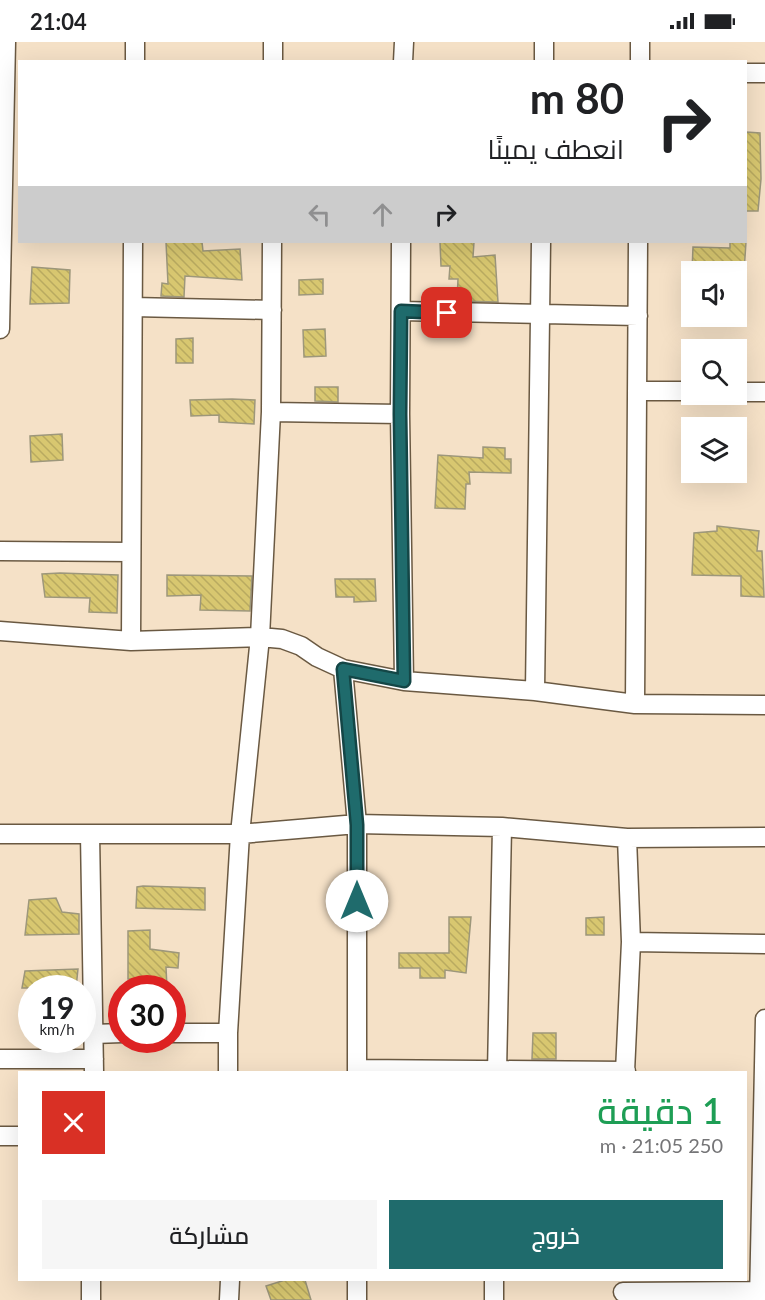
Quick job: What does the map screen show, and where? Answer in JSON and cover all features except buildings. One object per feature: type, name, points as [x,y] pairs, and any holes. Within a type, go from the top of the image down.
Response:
[{"type":"street","points":[[0,329],[6,42]]},
{"type":"street","points":[[135,42],[135,60]]},
{"type":"street","points":[[273,42],[273,60]]},
{"type":"street","points":[[403,60],[404,42]]},
{"type":"street","points":[[544,42],[544,60]]},
{"type":"street","points":[[640,42],[640,60]]},
{"type":"street","points":[[747,73],[765,74]]},
{"type":"street","points":[[131,640],[133,243]]},
{"type":"street","points":[[228,1071],[228,1033],[240,834],[260,637],[271,412],[272,243]]},
{"type":"street","points":[[401,243],[400,414],[404,681]]},
{"type":"street","points":[[534,691],[541,243]]},
{"type":"street","points":[[635,704],[638,243]]},
{"type":"street","points":[[133,307],[272,310]]},
{"type":"street","points":[[401,311],[638,315]]},
{"type":"street","points":[[637,391],[681,391]]},
{"type":"street","points":[[747,392],[765,392]]},
{"type":"street","points":[[271,412],[400,414]]},
{"type":"street","points":[[0,551],[131,552]]},
{"type":"street","points":[[0,631],[131,640],[260,637],[282,639],[302,646],[317,657],[343,669],[404,681],[534,691],[635,704],[765,705]]},
{"type":"street","points":[[343,669],[357,825],[357,1071],[497,1071],[502,827]]},
{"type":"street","points":[[0,834],[240,834],[357,825],[502,827],[627,838],[765,837]]},
{"type":"street","points":[[90,834],[93,975]]},
{"type":"street","points":[[625,1071],[631,942],[627,838]]},
{"type":"street","points":[[631,942],[765,944]]},
{"type":"street","points":[[623,1290],[759,1295],[754,1147],[765,1019]]},
{"type":"street","points":[[186,1033],[228,1033]]},
{"type":"street","points":[[0,1059],[94,1066]]},
{"type":"street","points":[[0,1136],[18,1136]]},
{"type":"street","points":[[91,1281],[91,1300]]},
{"type":"street","points":[[229,1300],[230,1281]]},
{"type":"street","points":[[357,1281],[357,1300]]},
{"type":"street","points":[[494,1281],[494,1300]]},
{"type":"route","points":[[357,901],[357,825],[343,669],[404,681],[400,414],[401,311],[447,313]]}]
